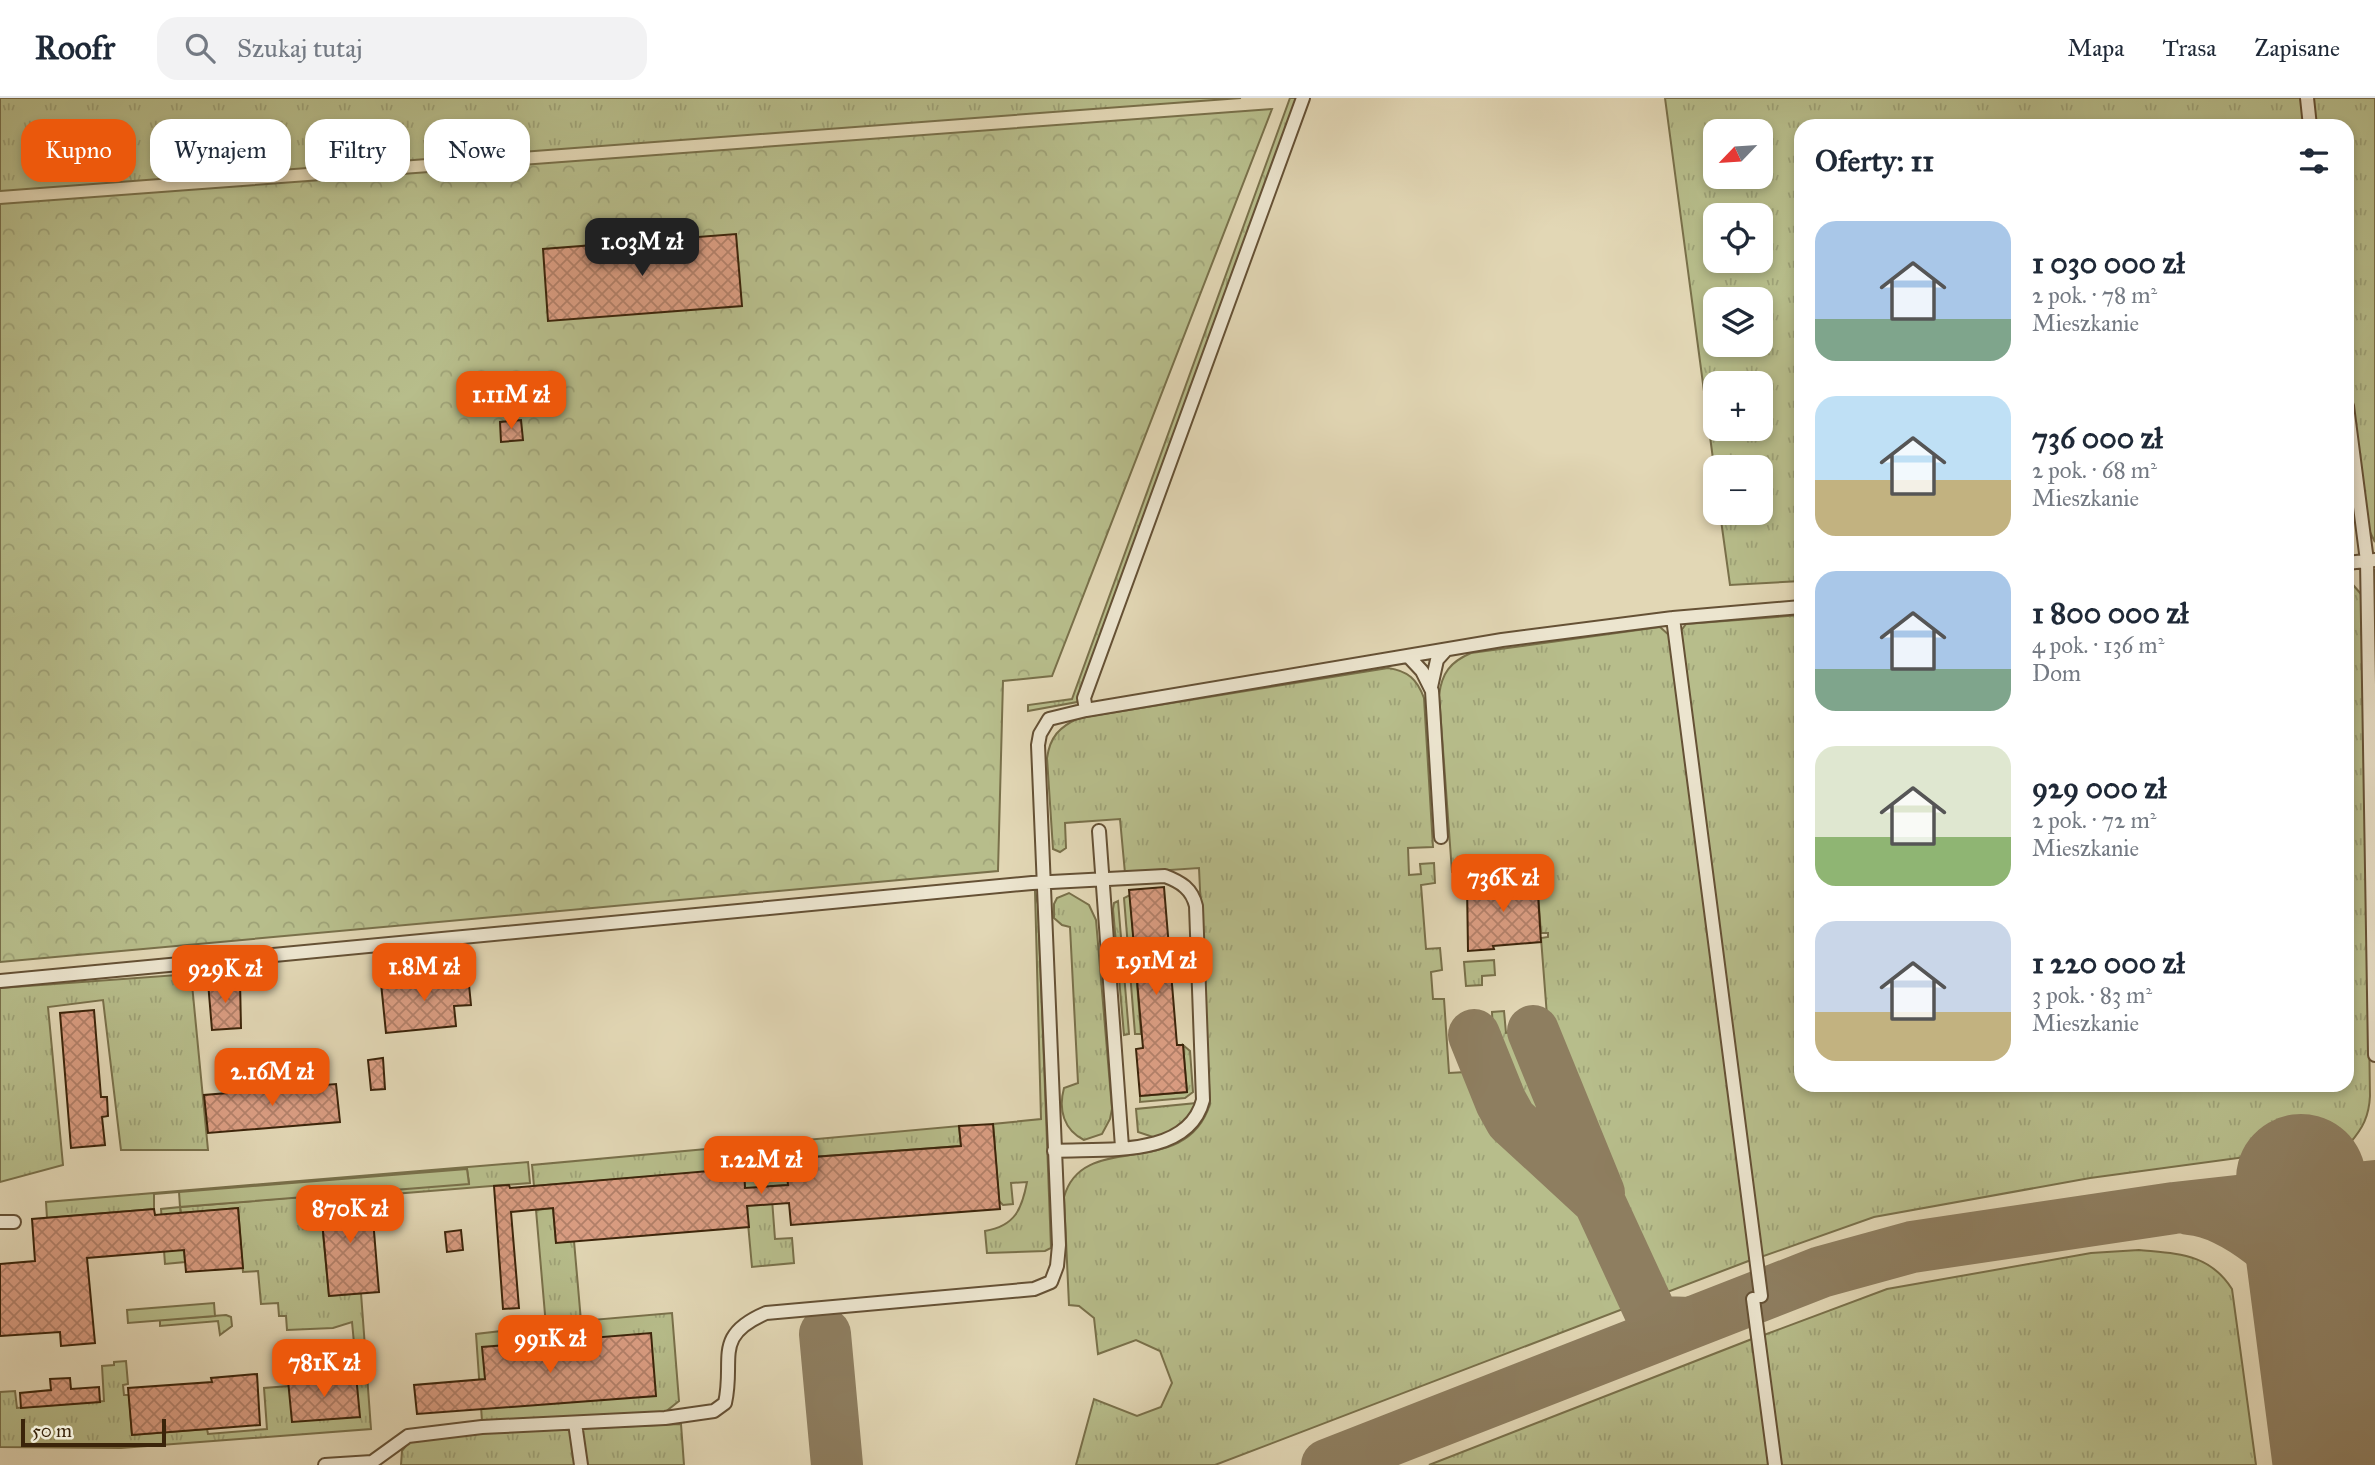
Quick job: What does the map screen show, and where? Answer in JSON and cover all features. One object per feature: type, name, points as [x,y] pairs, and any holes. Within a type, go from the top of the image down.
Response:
[{"type":"lane","points":[[1086,710],[1084,698],[1303,98]]},
{"type":"lane","points":[[2306,98],[2309,119]]},
{"type":"lane","points":[[2354,451],[2371,561],[2375,1055]]},
{"type":"lane","points":[[325,1465],[372,1463],[408,1436],[482,1427],[665,1418],[720,1408],[725,1403],[728,1391],[726,1360],[729,1343],[740,1328],[766,1313],[1043,1287],[1054,1276],[1058,1257],[1040,734],[1049,719],[1086,710],[1446,650],[1672,618],[1794,608]]},
{"type":"lane","points":[[1672,618],[1757,1297],[1775,1465]]},
{"type":"lane","points":[[1441,836],[1432,691],[1433,671],[1446,650]]},
{"type":"lane","points":[[1408,656],[1422,671],[1432,691]]},
{"type":"lane","points":[[1099,831],[1122,1147]]},
{"type":"lane","points":[[0,981],[1044,883],[1165,876],[1186,887],[1194,895],[1196,906],[1203,1100],[1201,1111],[1191,1127],[1170,1139],[1122,1147],[1054,1151]]},
{"type":"lane","points":[[0,1222],[14,1222]]},
{"type":"lane","points":[[575,1423],[581,1465]]},
{"type":"green space","points":[[0,98],[1241,98],[530,151],[530,119],[424,119],[424,159],[410,160],[410,119],[305,119],[305,168],[291,169],[291,119],[150,119],[150,180],[136,181],[136,119],[21,119],[21,182],[120,182],[0,191]]},
{"type":"green space","points":[[1290,98],[1297,98],[1077,702],[1028,711],[1028,705],[1072,699]]},
{"type":"green space","points":[[1665,98],[2303,98],[2305,119],[1794,119],[1794,581],[1730,585],[1722,525],[1773,525],[1773,455],[1712,455],[1711,441],[1773,441],[1773,371],[1703,371],[1703,384]]},
{"type":"green space","points":[[2312,98],[2375,98],[2375,542],[2368,528],[2354,421],[2354,119],[2314,119]]},
{"type":"green space","points":[[1272,109],[1052,676],[1003,681],[998,871],[0,962],[0,204],[305,181],[410,182],[410,173],[424,172],[424,182],[530,182],[530,164]]},
{"type":"green space","points":[[2354,586],[2361,594],[2363,609],[2370,1096],[2364,1121],[2350,1143],[2090,1178],[1874,1217],[1761,1257],[1678,635],[1686,624],[1794,616],[1794,1092],[2354,1092]]},
{"type":"green space","points":[[1660,627],[1670,636],[1751,1260],[1215,1465],[1076,1465],[1094,1399],[1137,1416],[1161,1407],[1172,1383],[1160,1351],[1136,1340],[1098,1354],[1094,1318],[1079,1306],[1069,1305],[1064,1197],[1075,1176],[1091,1164],[1158,1150],[1179,1142],[1197,1128],[1210,1104],[1199,868],[1125,873],[1120,819],[1065,823],[1066,848],[1060,852],[1053,849],[1047,758],[1050,744],[1066,725],[1079,718],[1388,668],[1411,677],[1424,698],[1433,847],[1408,848],[1409,875],[1421,874],[1420,864],[1434,863],[1435,883],[1421,885],[1426,949],[1440,948],[1442,970],[1431,972],[1433,999],[1444,999],[1449,1073],[1466,1072],[1464,1036],[1493,1034],[1492,1012],[1504,1011],[1506,1033],[1548,1029],[1541,938],[1548,937],[1548,933],[1541,933],[1537,880],[1524,880],[1523,867],[1452,872],[1439,695],[1442,680],[1452,664],[1471,653]]},
{"type":"green space","points":[[1035,891],[1038,904],[1051,1248],[1045,1251],[987,1253],[985,1231],[1004,1225],[1015,1215],[1023,1200],[1027,1182],[1011,1183],[1013,1204],[1003,1205],[999,1201],[993,1124],[1041,1119]]},
{"type":"green space","points":[[1069,893],[1089,905],[1096,920],[1112,1109],[1102,1134],[1084,1140],[1067,1125],[1062,1111],[1064,1088],[1078,1083],[1070,927],[1062,925],[1054,918],[1057,898]]},
{"type":"green space","points":[[1130,895],[1141,1034],[1135,1034],[1124,898]]},
{"type":"green space","points":[[1118,901],[1129,1034],[1124,1035],[1113,909],[1114,903]]},
{"type":"green space","points":[[1494,960],[1495,975],[1482,976],[1482,985],[1466,986],[1464,962]]},
{"type":"green space","points":[[191,974],[208,1150],[121,1150],[103,1000],[48,1007],[63,1165],[0,1182],[0,988]]},
{"type":"green space","points":[[1183,1045],[1190,1051],[1193,1092],[1185,1098],[1140,1102],[1140,1096],[1187,1092]]},
{"type":"green space","points":[[1197,1103],[1182,1128],[1156,1138],[1138,1132],[1136,1109]]},
{"type":"green space","points":[[959,1126],[961,1146],[786,1159],[788,1185],[771,1186],[775,1239],[792,1238],[794,1263],[752,1267],[743,1169],[534,1186],[532,1165]]},
{"type":"green space","points":[[528,1162],[530,1183],[320,1200],[329,1296],[361,1293],[371,1429],[121,1448],[0,1447],[0,1392],[15,1391],[17,1408],[104,1401],[102,1366],[114,1365],[114,1362],[126,1361],[128,1384],[123,1385],[124,1395],[129,1395],[132,1435],[207,1429],[208,1434],[267,1429],[264,1388],[289,1386],[359,1417],[355,1364],[362,1361],[360,1343],[354,1343],[352,1322],[333,1328],[287,1330],[286,1316],[279,1316],[278,1303],[261,1304],[258,1271],[243,1272],[238,1208],[181,1213],[180,1207],[469,1183],[467,1169],[154,1194],[154,1209],[47,1218],[46,1202]]},
{"type":"green space","points":[[467,1169],[469,1184],[180,1207],[179,1192]]},
{"type":"green space","points":[[180,1207],[185,1262],[165,1264],[161,1209]]},
{"type":"green space","points":[[553,1208],[556,1242],[574,1241],[581,1321],[672,1313],[679,1401],[664,1413],[482,1421],[476,1334],[546,1326],[536,1210]]},
{"type":"green space","points":[[2139,1250],[2180,1255],[2203,1262],[2223,1277],[2232,1289],[2256,1465],[1781,1465],[1764,1335],[1887,1289],[2091,1253]]},
{"type":"green space","points":[[214,1303],[215,1316],[128,1323],[127,1310]]},
{"type":"green space","points":[[226,1315],[231,1317],[232,1326],[220,1335],[218,1321],[160,1326],[160,1320]]},
{"type":"green space","points":[[1752,1339],[1769,1465],[1429,1465]]},
{"type":"green space","points":[[681,1424],[684,1465],[401,1465],[402,1451],[410,1441],[483,1433]]},
{"type":"building","points":[[736,234],[742,306],[548,321],[543,249]]},
{"type":"building","points":[[521,420],[523,440],[501,442],[500,422]]},
{"type":"building","points":[[1524,877],[1524,880],[1537,879],[1541,942],[1468,951],[1467,885]]},
{"type":"building","points":[[1164,887],[1177,1045],[1183,1045],[1187,1092],[1140,1096],[1136,1049],[1143,1048],[1129,890]]},
{"type":"building","points":[[468,975],[471,1005],[454,1006],[456,1026],[386,1033],[381,983]]},
{"type":"building","points":[[240,980],[241,1028],[212,1030],[208,982]]},
{"type":"building","points":[[94,1010],[101,1097],[107,1097],[108,1116],[102,1117],[105,1145],[71,1148],[60,1013]]},
{"type":"building","points":[[383,1058],[385,1089],[371,1090],[368,1060]]},
{"type":"building","points":[[336,1084],[340,1122],[208,1133],[204,1095]]},
{"type":"building","points":[[993,1124],[1000,1209],[791,1225],[789,1203],[747,1206],[749,1227],[556,1243],[553,1208],[511,1212],[519,1308],[503,1309],[494,1186],[509,1185],[510,1188],[744,1168],[745,1188],[788,1185],[786,1159],[961,1146],[959,1126]]},
{"type":"building","points":[[371,1195],[379,1292],[329,1296],[320,1199]]},
{"type":"building","points":[[238,1208],[243,1268],[186,1272],[184,1250],[87,1258],[95,1343],[61,1346],[60,1332],[0,1336],[0,1264],[35,1261],[32,1219],[154,1209],[155,1215]]},
{"type":"building","points":[[461,1230],[463,1250],[447,1252],[445,1232]]},
{"type":"building","points":[[651,1333],[656,1396],[417,1414],[414,1385],[485,1379],[482,1347]]},
{"type":"building","points":[[257,1374],[260,1425],[132,1435],[128,1388],[212,1382],[211,1378]]},
{"type":"building","points":[[356,1375],[360,1417],[292,1422],[288,1380]]},
{"type":"building","points":[[70,1378],[71,1389],[99,1387],[100,1402],[21,1408],[20,1393],[51,1390],[50,1379]]},
{"type":"taxiway","points":[[1533,1031],[1599,1193]]},
{"type":"taxiway","points":[[1474,1035],[1511,1120],[1599,1201],[1652,1316],[1661,1322],[1690,1323]]},
{"type":"taxiway","points":[[1327,1465],[1821,1272],[1912,1247],[2174,1208],[2375,1186]]},
{"type":"taxiway","points":[[2189,1209],[2225,1219],[2262,1243],[2279,1258],[2306,1289],[2315,1309],[2322,1337]]},
{"type":"taxiway","points":[[2322,1337],[2348,1260],[2375,1220]]},
{"type":"taxiway","points":[[825,1334],[837,1465]]},
{"type":"runway","points":[[2301,1179],[2338,1465]]}]
